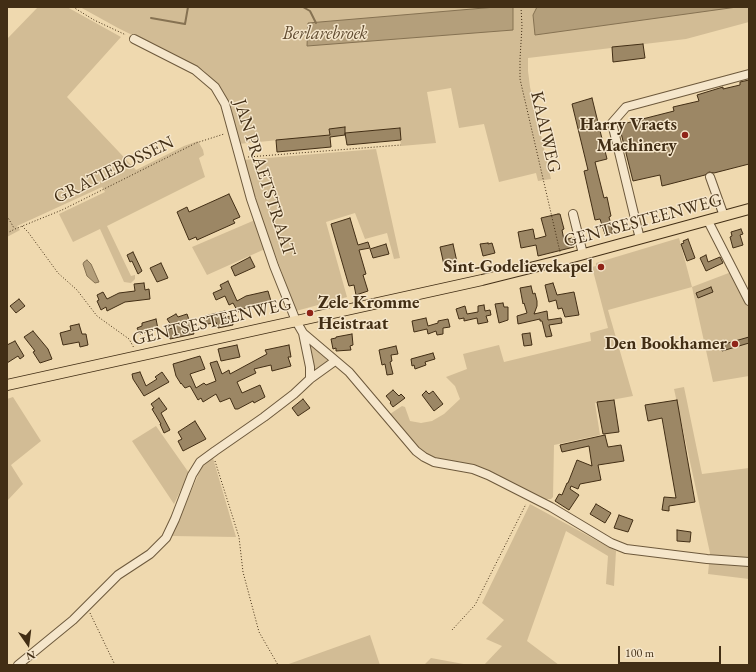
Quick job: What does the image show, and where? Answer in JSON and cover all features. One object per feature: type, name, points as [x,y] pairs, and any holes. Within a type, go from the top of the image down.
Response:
[{"type":"main road","name":"GENTSESTEENWEG","points":[[7,385],[482,280],[562,260],[749,209]]},
{"type":"street","name":"JAN PRAETSTRAAT","points":[[134,39],[195,70],[215,87],[225,104],[261,227],[296,321],[303,333]]},
{"type":"street","points":[[640,239],[612,123],[626,107],[749,74]]},
{"type":"street","points":[[710,177],[724,216]]},
{"type":"street","points":[[573,214],[583,254]]},
{"type":"street","points":[[708,221],[749,301]]},
{"type":"street","points":[[303,333],[349,372],[416,451],[424,457],[449,465],[473,469],[488,475],[551,507],[611,543],[626,549],[707,559],[749,562]]},
{"type":"street","points":[[303,333],[310,367],[310,379]]},
{"type":"street","points":[[18,665],[73,620],[118,575],[150,554],[166,538],[192,475],[200,462],[264,417],[294,394],[310,379],[335,361]]},
{"type":"path","points":[[73,7],[94,20],[134,39]]},
{"type":"path","name":"KAAIWEG","points":[[521,7],[522,26],[520,79],[562,260]]},
{"type":"path","name":"GRATIEBOSSEN","points":[[7,233],[62,210],[196,143],[232,131]]},
{"type":"path","points":[[240,159],[252,156],[401,145]]},
{"type":"path","points":[[7,216],[14,229]]},
{"type":"path","points":[[21,226],[28,232],[58,273],[77,290],[97,316],[129,339],[137,356]]},
{"type":"path","points":[[213,452],[238,537],[242,572],[259,632],[278,665]]},
{"type":"path","points":[[452,630],[475,605],[530,496]]},
{"type":"path","points":[[87,607],[115,665]]},
{"type":"green space","points":[[38,7],[67,7],[121,37],[67,97],[136,170],[184,146],[198,141],[203,150],[204,155],[199,158],[205,177],[107,226],[131,276],[135,275],[135,279],[131,283],[124,282],[100,229],[73,242],[59,214],[105,192],[102,187],[17,226],[20,230],[7,237],[7,39]]},
{"type":"green space","name":"Berlarebroek","points":[[80,7],[749,7],[749,22],[686,39],[528,58],[530,87],[551,179],[538,181],[536,173],[499,182],[484,124],[459,128],[451,88],[427,92],[436,143],[401,146],[399,128],[345,133],[344,127],[329,129],[330,135],[238,144],[225,97],[216,84],[203,70],[118,28]]},
{"type":"green space","points":[[376,149],[400,258],[394,259],[387,233],[365,239],[355,213],[326,222],[347,297],[296,311],[253,194],[243,160]]},
{"type":"green space","points":[[255,220],[265,249],[207,275],[192,247]]},
{"type":"green space","points":[[679,238],[692,287],[608,310],[633,396],[595,403],[600,435],[554,445],[553,497],[551,499],[545,499],[497,476],[423,452],[390,414],[402,406],[405,407],[410,421],[421,423],[432,421],[444,414],[460,399],[455,386],[446,377],[467,369],[463,354],[499,345],[504,362],[591,341],[590,333],[608,328],[592,267],[596,266],[596,263]]},
{"type":"green space","points":[[734,271],[749,294],[749,376],[713,382],[692,287]]},
{"type":"green space","points":[[308,343],[327,360],[327,362],[315,371]]},
{"type":"green space","points":[[684,387],[702,474],[749,468],[749,579],[708,574],[710,553],[674,389]]},
{"type":"green space","points":[[13,397],[41,441],[11,465],[23,484],[7,501],[7,399]]},
{"type":"green space","points":[[156,426],[189,473],[174,504],[132,441]]},
{"type":"green space","points":[[213,458],[236,537],[172,536],[199,473],[203,466]]},
{"type":"green space","points":[[530,504],[616,551],[614,586],[606,584],[608,556],[566,531],[527,641],[559,665],[484,665],[502,646],[486,639],[504,620],[482,603]]},
{"type":"green space","points":[[370,635],[380,665],[286,665]]},
{"type":"green space","points":[[431,658],[469,665],[424,665]]},
{"type":"shaded area","points":[[496,7],[513,7],[513,30],[307,46],[308,23]]},
{"type":"shaded area","points":[[537,7],[737,7],[535,35],[533,15]]},
{"type":"shaded area","points":[[87,260],[91,264],[99,282],[95,283],[87,276],[83,264]]},
{"type":"building","points":[[643,44],[645,58],[613,62],[612,47]]},
{"type":"building","name":"Harry Vraets Machinery","points":[[749,80],[749,164],[714,173],[709,172],[705,175],[662,186],[660,175],[633,181],[619,125],[674,111],[673,107],[699,101],[697,95],[723,87],[723,89],[740,85],[740,82]]},
{"type":"building","points":[[592,98],[607,159],[595,162],[604,198],[607,197],[611,216],[609,217],[613,233],[605,234],[600,219],[595,220],[584,171],[588,170],[572,104]]},
{"type":"building","points":[[345,127],[345,135],[330,137],[331,147],[277,152],[276,140],[330,135],[329,129]]},
{"type":"building","points":[[400,128],[401,140],[347,145],[345,133]]},
{"type":"building","points":[[229,194],[240,217],[233,220],[235,223],[197,240],[196,237],[189,240],[177,212],[187,207],[189,212]]},
{"type":"building","points":[[560,214],[564,229],[562,230],[564,240],[572,238],[574,247],[538,256],[536,245],[521,248],[518,232],[533,229],[535,239],[546,236],[541,218]]},
{"type":"building","points":[[350,218],[358,245],[368,242],[370,248],[359,250],[366,274],[363,275],[368,291],[356,295],[354,285],[349,286],[331,224]]},
{"type":"building","points":[[741,229],[743,234],[740,235],[743,245],[733,248],[730,237],[732,236],[731,232]]},
{"type":"building","points":[[688,239],[695,258],[687,261],[681,244],[684,243],[683,241]]},
{"type":"building","points":[[492,243],[495,253],[483,256],[480,244]]},
{"type":"building","points":[[386,244],[389,254],[373,258],[370,249]]},
{"type":"building","points":[[453,244],[457,262],[444,265],[440,247]]},
{"type":"building","points":[[133,252],[142,271],[138,274],[132,261],[130,262],[127,255]]},
{"type":"building","points":[[706,255],[708,262],[720,257],[723,263],[706,271],[700,258]]},
{"type":"building","points":[[250,257],[255,267],[235,276],[231,267]]},
{"type":"building","points":[[161,263],[168,278],[157,282],[150,268]]},
{"type":"building","points":[[228,281],[237,301],[246,296],[268,291],[271,301],[250,306],[238,312],[233,303],[229,305],[225,296],[216,300],[213,293],[222,289],[220,285]]},
{"type":"building","points":[[144,283],[145,290],[149,289],[150,299],[125,302],[107,311],[106,307],[101,310],[97,301],[99,300],[97,295],[103,292],[107,299],[119,293],[135,291],[134,284]]},
{"type":"building","points":[[553,283],[557,295],[574,292],[579,315],[565,317],[562,308],[558,309],[556,300],[549,302],[545,285]]},
{"type":"building","points":[[531,286],[537,301],[534,314],[547,311],[548,320],[561,318],[562,323],[549,325],[552,336],[546,337],[542,321],[540,321],[540,319],[518,324],[517,316],[527,313],[524,303],[523,304],[520,288]]},
{"type":"building","points":[[711,287],[713,292],[698,298],[696,293]]},
{"type":"building","points":[[19,299],[25,306],[16,313],[10,306]]},
{"type":"building","points":[[503,303],[504,307],[508,307],[508,320],[499,323],[495,304]]},
{"type":"building","points":[[484,305],[485,311],[490,310],[491,315],[486,316],[488,322],[478,324],[477,318],[464,321],[464,318],[459,319],[456,309],[465,306],[467,314],[478,312],[478,306]]},
{"type":"building","points":[[225,311],[227,317],[231,316],[233,325],[218,328],[216,322],[208,324],[205,323],[205,316]]},
{"type":"building","points":[[176,314],[178,317],[187,314],[194,334],[170,339],[168,329],[173,328],[167,319]]},
{"type":"building","points":[[426,318],[428,326],[438,323],[438,321],[448,319],[450,327],[443,328],[443,334],[437,335],[436,331],[428,334],[427,329],[414,332],[412,321]]},
{"type":"building","points":[[156,319],[158,329],[140,334],[137,328],[142,326],[142,323]]},
{"type":"building","points":[[79,324],[82,334],[86,334],[88,345],[80,347],[79,342],[63,345],[60,333],[71,330],[70,326]]},
{"type":"building","points":[[33,331],[48,349],[52,359],[40,363],[33,352],[35,351],[24,337]]},
{"type":"building","points":[[530,333],[532,345],[524,346],[522,334]]},
{"type":"building","points":[[352,334],[353,345],[350,346],[351,350],[336,351],[336,348],[333,349],[331,339]]},
{"type":"building","name":"Den Bookhamer","points":[[749,337],[749,343],[722,351],[721,345]]},
{"type":"building","points":[[15,341],[24,356],[20,359],[18,356],[7,363],[7,345]]},
{"type":"building","points":[[237,345],[240,357],[221,361],[218,349]]},
{"type":"building","points":[[289,345],[291,357],[288,357],[291,366],[272,371],[271,365],[254,369],[256,373],[237,382],[242,393],[260,385],[265,397],[254,403],[253,401],[238,409],[235,409],[230,398],[220,402],[216,394],[203,402],[201,398],[198,400],[190,386],[185,388],[181,384],[176,376],[173,364],[200,356],[205,369],[190,374],[196,388],[204,383],[206,385],[216,381],[210,363],[217,361],[222,374],[229,370],[230,374],[267,354],[265,350]]},
{"type":"building","points":[[396,346],[398,354],[391,355],[392,361],[390,362],[393,374],[387,375],[385,364],[382,365],[379,350]]},
{"type":"building","points":[[433,353],[435,359],[425,362],[426,365],[415,369],[414,365],[412,366],[411,359]]},
{"type":"building","points":[[140,372],[146,386],[157,379],[155,377],[162,372],[169,382],[144,396],[133,379],[132,374]]},
{"type":"building","points":[[393,390],[399,396],[401,394],[405,398],[393,407],[386,396]]},
{"type":"building","points":[[426,391],[429,394],[433,391],[443,404],[434,411],[422,395]]},
{"type":"building","points":[[159,398],[167,409],[161,413],[170,430],[164,433],[151,404]]},
{"type":"building","points":[[303,399],[310,408],[298,416],[292,408]]},
{"type":"building","points":[[614,400],[619,432],[603,434],[597,402]]},
{"type":"building","points":[[677,400],[695,502],[669,506],[669,511],[662,510],[664,497],[676,498],[662,418],[648,421],[645,405]]},
{"type":"building","points":[[195,421],[206,439],[183,451],[178,441],[182,439],[178,432]]},
{"type":"building","points":[[605,435],[608,447],[621,445],[624,461],[598,465],[601,480],[580,484],[578,489],[571,486],[570,489],[579,495],[569,510],[555,501],[559,494],[562,495],[577,460],[592,466],[589,446],[562,452],[560,445]]},
{"type":"building","points":[[596,504],[611,513],[605,523],[590,514]]},
{"type":"building","points":[[619,515],[633,520],[628,532],[614,528]]},
{"type":"building","points":[[677,530],[691,532],[690,542],[677,541]]},
{"type":"waterway","points":[[151,18],[185,24],[188,7]]},
{"type":"waterway","points":[[303,7],[310,11],[316,23]]},
{"type":"place","name":"Harry Vraets Machinery","points":[[685,135]]},
{"type":"place","name":"Sint-Godelievekapel","points":[[601,267]]},
{"type":"place","name":"Zele Kromme Heistraat","points":[[310,313]]},
{"type":"place","name":"Den Bookhamer","points":[[735,344]]}]
